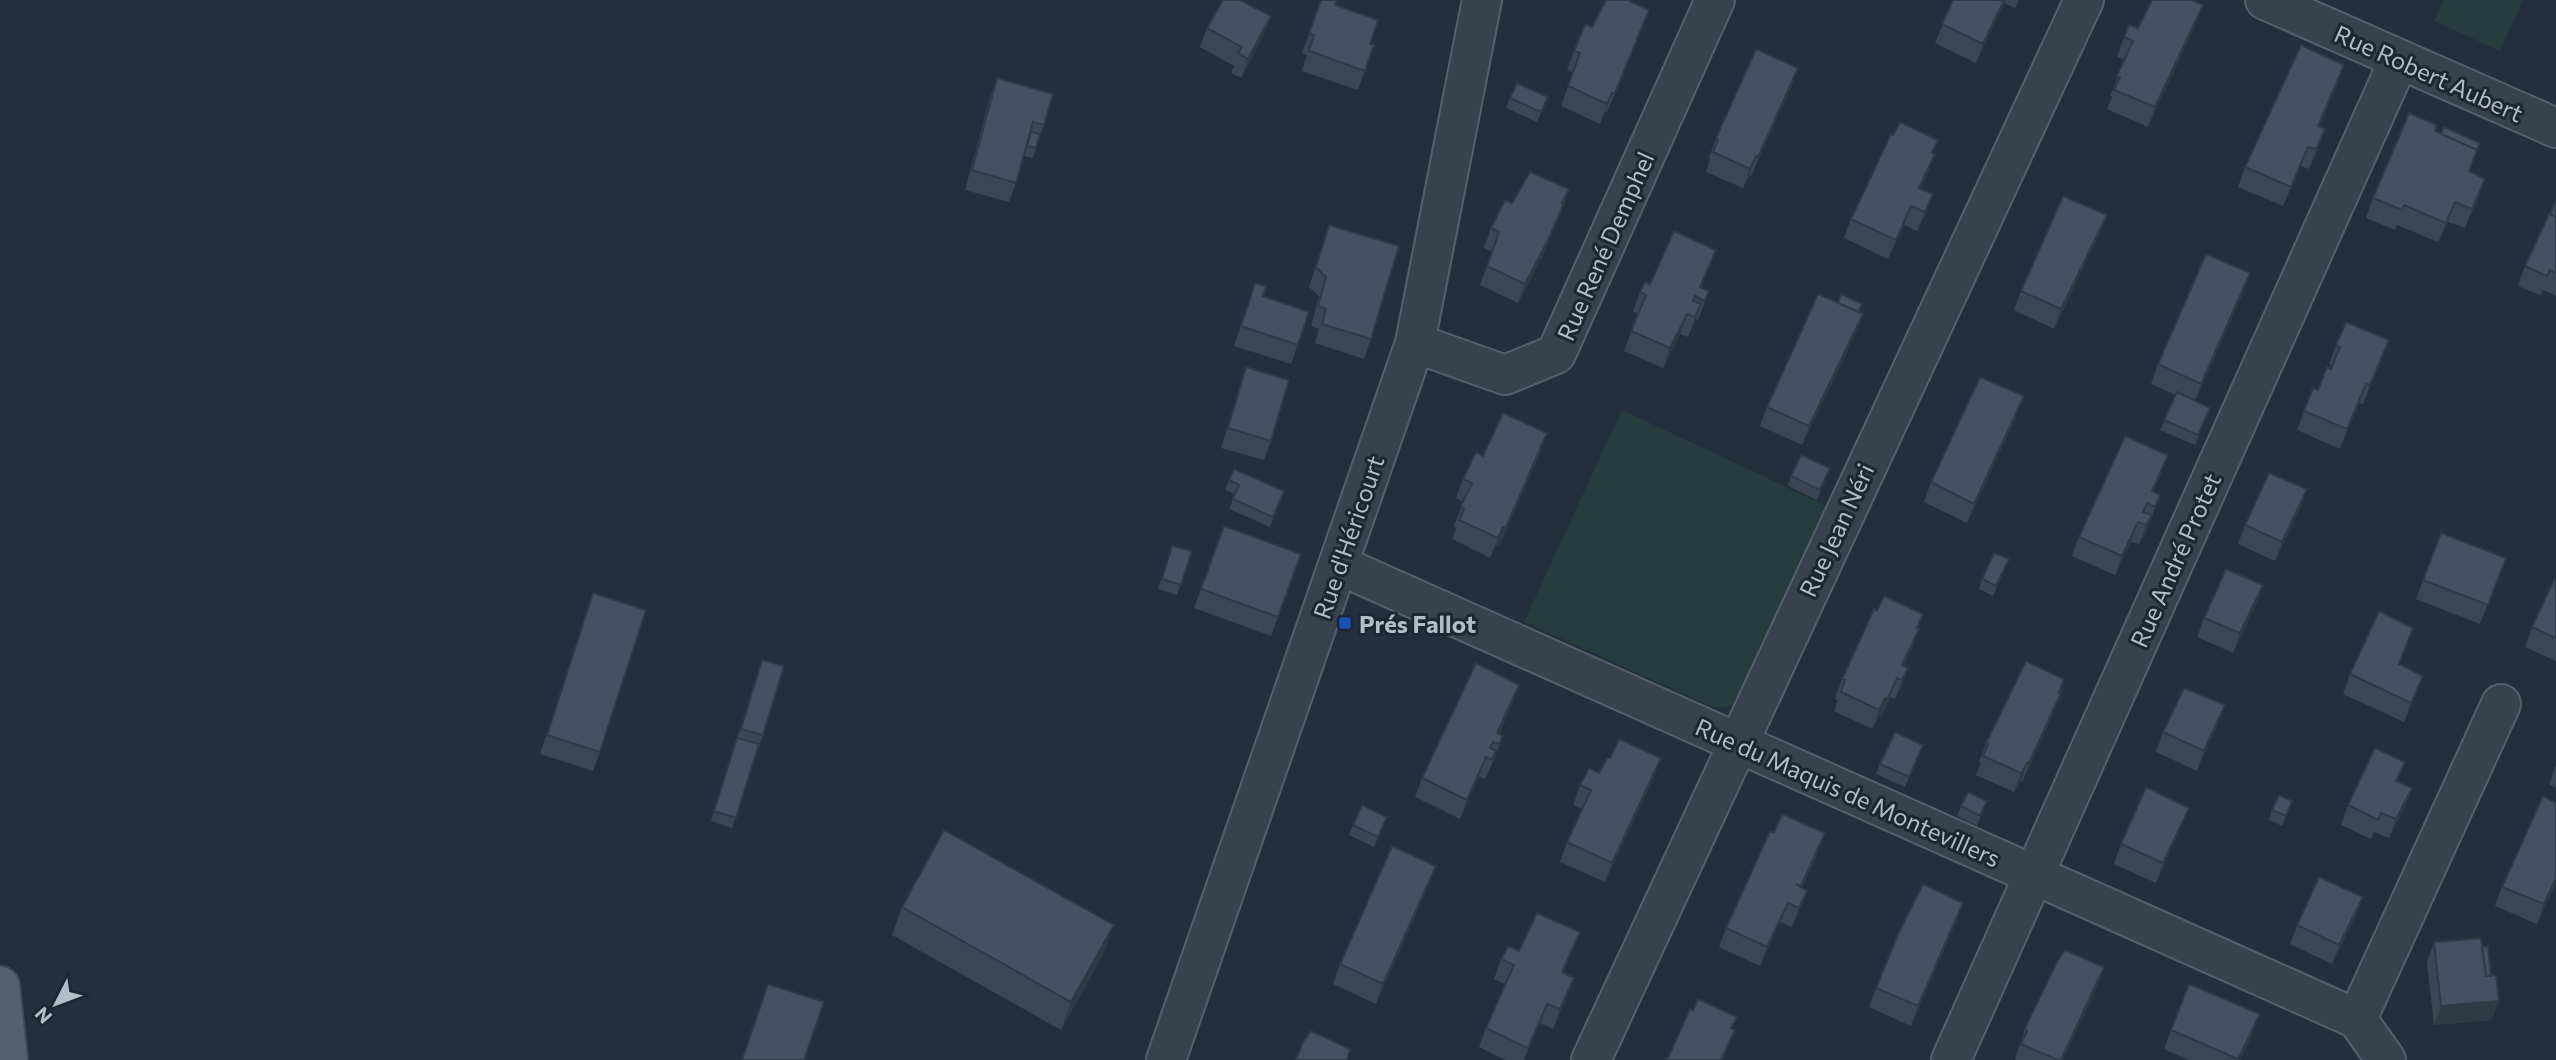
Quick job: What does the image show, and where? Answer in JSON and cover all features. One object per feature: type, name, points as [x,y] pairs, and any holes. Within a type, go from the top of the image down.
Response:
[{"type":"main road","points":[[0,986],[8,1060]]},
{"type":"street","name":"Rue d'Héricourt","points":[[1166,1060],[1415,343],[1482,0]]},
{"type":"street","name":"Rue René Demphel","points":[[1415,343],[1505,375],[1556,355],[1715,0]]},
{"type":"street","name":"Rue Jean Néri","points":[[1591,1060],[2084,0]]},
{"type":"street","name":"Rue Robert Aubert","points":[[2264,0],[2556,128]]},
{"type":"street","name":"Rue André Protet","points":[[1951,1060],[2399,60]]},
{"type":"street","name":"Rue du Maquis de Montevillers","points":[[1339,565],[2357,1019]]},
{"type":"street","points":[[2386,1060],[2357,1019],[2501,704]]},
{"type":"green space","points":[[2443,0],[2523,0],[2500,51],[2434,21]]},
{"type":"green space","points":[[1622,410],[1831,508],[1738,703],[1722,708],[1711,706],[1524,622]]},
{"type":"building","points":[[1223,0],[1240,0],[1271,16],[1248,59],[1238,53],[1242,47],[1207,28]]},
{"type":"building","points":[[1321,0],[1337,0],[1335,5],[1378,20],[1370,44],[1374,45],[1365,71],[1309,51],[1314,35],[1309,33]]},
{"type":"building","points":[[1606,0],[1628,0],[1649,10],[1615,93],[1612,93],[1607,104],[1568,86],[1580,53],[1574,51],[1585,24],[1592,27]]},
{"type":"building","points":[[1953,0],[2004,0],[1983,44],[1942,24]]},
{"type":"building","points":[[2152,0],[2191,0],[2203,5],[2155,107],[2114,90],[2120,77],[2117,76],[2133,41],[2124,37],[2129,25],[2138,28]]},
{"type":"building","points":[[2301,45],[2344,65],[2318,126],[2325,129],[2316,149],[2308,147],[2291,187],[2245,167]]},
{"type":"building","points":[[1756,49],[1798,68],[1750,169],[1713,152],[1718,140],[1716,138]]},
{"type":"building","points":[[997,78],[1053,94],[1044,125],[1033,122],[1016,183],[972,170]]},
{"type":"building","points":[[1517,83],[1548,97],[1541,112],[1510,98]]},
{"type":"building","points":[[2409,113],[2437,125],[2435,131],[2477,150],[2469,171],[2485,179],[2472,209],[2455,202],[2446,223],[2404,205],[2402,210],[2373,198]]},
{"type":"building","points":[[1900,122],[1938,140],[1932,153],[1935,154],[1919,188],[1933,194],[1925,212],[1911,206],[1896,240],[1851,219],[1891,134],[1893,135]]},
{"type":"building","points":[[2444,127],[2480,143],[2477,150],[2441,134]]},
{"type":"building","points":[[1031,132],[1040,134],[1036,148],[1027,146]]},
{"type":"building","points":[[1530,172],[1569,189],[1550,236],[1525,284],[1487,266],[1499,232],[1491,228],[1505,200],[1512,203]]},
{"type":"building","points":[[2063,196],[2107,215],[2061,309],[2021,291]]},
{"type":"building","points":[[2556,200],[2556,217],[2550,214]]},
{"type":"building","points":[[2549,214],[2556,217],[2556,273],[2550,270],[2547,276],[2525,266]]},
{"type":"building","points":[[1329,225],[1399,246],[1371,339],[1322,324],[1326,309],[1318,306],[1326,277],[1316,267]]},
{"type":"building","points":[[1674,231],[1716,250],[1700,287],[1709,291],[1705,301],[1695,296],[1693,301],[1701,304],[1695,317],[1687,314],[1670,348],[1631,331],[1646,295],[1640,292],[1645,282],[1650,284]]},
{"type":"building","points":[[2206,254],[2250,273],[2201,384],[2158,364]]},
{"type":"building","points":[[1255,283],[1266,286],[1263,296],[1309,312],[1298,345],[1241,326]]},
{"type":"building","points":[[1818,294],[1863,314],[1809,426],[1767,407]]},
{"type":"building","points":[[1841,294],[1862,304],[1858,312],[1838,303]]},
{"type":"building","points":[[2346,322],[2389,340],[2347,429],[2304,411],[2313,388],[2318,390],[2327,367],[2331,369],[2340,347],[2336,345]]},
{"type":"building","points":[[1246,367],[1289,380],[1271,441],[1228,428]]},
{"type":"building","points":[[1980,377],[2024,396],[1974,504],[1931,482]]},
{"type":"building","points":[[2177,392],[2210,408],[2198,435],[2164,420]]},
{"type":"building","points":[[1503,413],[1547,433],[1506,527],[1503,527],[1498,538],[1459,520],[1464,509],[1461,506],[1472,483],[1463,479],[1476,452],[1483,456]]},
{"type":"building","points":[[2125,436],[2168,455],[2152,491],[2160,495],[2155,507],[2147,503],[2143,512],[2152,515],[2146,525],[2138,522],[2122,556],[2079,537]]},
{"type":"building","points":[[1801,455],[1830,468],[1820,490],[1791,476]]},
{"type":"building","points":[[1234,469],[1284,491],[1273,517],[1233,499],[1239,485],[1229,480]]},
{"type":"building","points":[[2269,473],[2307,489],[2282,542],[2245,525]]},
{"type":"building","points":[[1224,526],[1301,554],[1278,617],[1201,589]]},
{"type":"building","points":[[2441,533],[2506,558],[2488,605],[2423,580]]},
{"type":"building","points":[[1172,546],[1192,551],[1181,585],[1162,579]]},
{"type":"building","points":[[1994,553],[2009,559],[1996,586],[1982,579]]},
{"type":"building","points":[[2226,569],[2263,585],[2240,633],[2204,618]]},
{"type":"building","points":[[2554,580],[2556,581],[2556,638],[2532,627]]},
{"type":"building","points":[[593,593],[646,610],[600,752],[547,735]]},
{"type":"building","points":[[1884,596],[1923,614],[1902,665],[1908,668],[1902,680],[1897,678],[1879,710],[1841,692],[1845,680],[1842,679],[1874,609],[1877,611]]},
{"type":"building","points":[[2379,611],[2413,628],[2399,664],[2423,676],[2411,703],[2350,674]]},
{"type":"building","points":[[762,660],[784,666],[763,735],[741,729]]},
{"type":"building","points":[[2026,661],[2064,679],[2061,693],[2029,763],[2021,773],[1983,756],[1988,744],[1986,743]]},
{"type":"building","points":[[1476,663],[1519,685],[1497,733],[1503,736],[1499,744],[1493,742],[1490,748],[1496,751],[1492,760],[1486,757],[1467,800],[1422,778]]},
{"type":"building","points":[[2184,688],[2225,705],[2204,751],[2163,732]]},
{"type":"building","points":[[1895,732],[1923,745],[1909,777],[1880,764]]},
{"type":"building","points":[[737,738],[759,744],[736,818],[714,811]]},
{"type":"building","points":[[1619,739],[1661,758],[1612,863],[1567,842],[1591,790],[1580,785],[1589,768],[1599,773]]},
{"type":"building","points":[[2375,748],[2405,762],[2396,781],[2412,788],[2396,819],[2381,813],[2378,820],[2348,805]]},
{"type":"building","points":[[2146,787],[2189,808],[2163,863],[2121,844]]},
{"type":"building","points":[[1968,792],[1987,801],[1980,816],[1961,806]]},
{"type":"building","points":[[2279,795],[2292,801],[2286,816],[2272,810]]},
{"type":"building","points":[[2543,796],[2556,803],[2556,878],[2544,904],[2502,887]]},
{"type":"building","points":[[1362,805],[1387,817],[1378,837],[1353,825]]},
{"type":"building","points":[[1782,814],[1825,833],[1801,886],[1796,884],[1807,891],[1799,908],[1788,903],[1767,947],[1726,928],[1770,831],[1774,833]]},
{"type":"building","points":[[944,830],[1114,925],[1071,1002],[902,907]]},
{"type":"building","points":[[1392,846],[1436,866],[1383,984],[1340,964]]},
{"type":"building","points":[[2319,877],[2363,897],[2339,945],[2297,925]]},
{"type":"building","points":[[1923,884],[1963,903],[1918,1006],[1876,988],[1899,932]]},
{"type":"building","points":[[1537,913],[1580,932],[1562,972],[1574,978],[1560,1009],[1547,1004],[1528,1048],[1486,1028],[1514,965],[1501,959],[1508,946],[1519,951]]},
{"type":"building","points":[[2481,938],[2486,976],[2496,975],[2499,1001],[2441,1006],[2434,942]]},
{"type":"building","points":[[2488,946],[2491,976],[2486,976],[2482,947]]},
{"type":"building","points":[[2065,950],[2104,967],[2061,1060],[2058,1060],[2021,1044],[2027,1031],[2025,1028]]},
{"type":"building","points":[[768,984],[824,1002],[804,1060],[742,1060]]},
{"type":"building","points":[[2189,984],[2260,1014],[2238,1059],[2171,1030]]},
{"type":"building","points":[[1698,999],[1737,1017],[1731,1028],[1735,1030],[1721,1060],[1667,1060],[1690,1009],[1693,1011]]},
{"type":"building","points":[[1311,1031],[1350,1049],[1347,1060],[1296,1060]]},
{"type":"place","name":"Prés Fallot","points":[[1345,623]]}]
